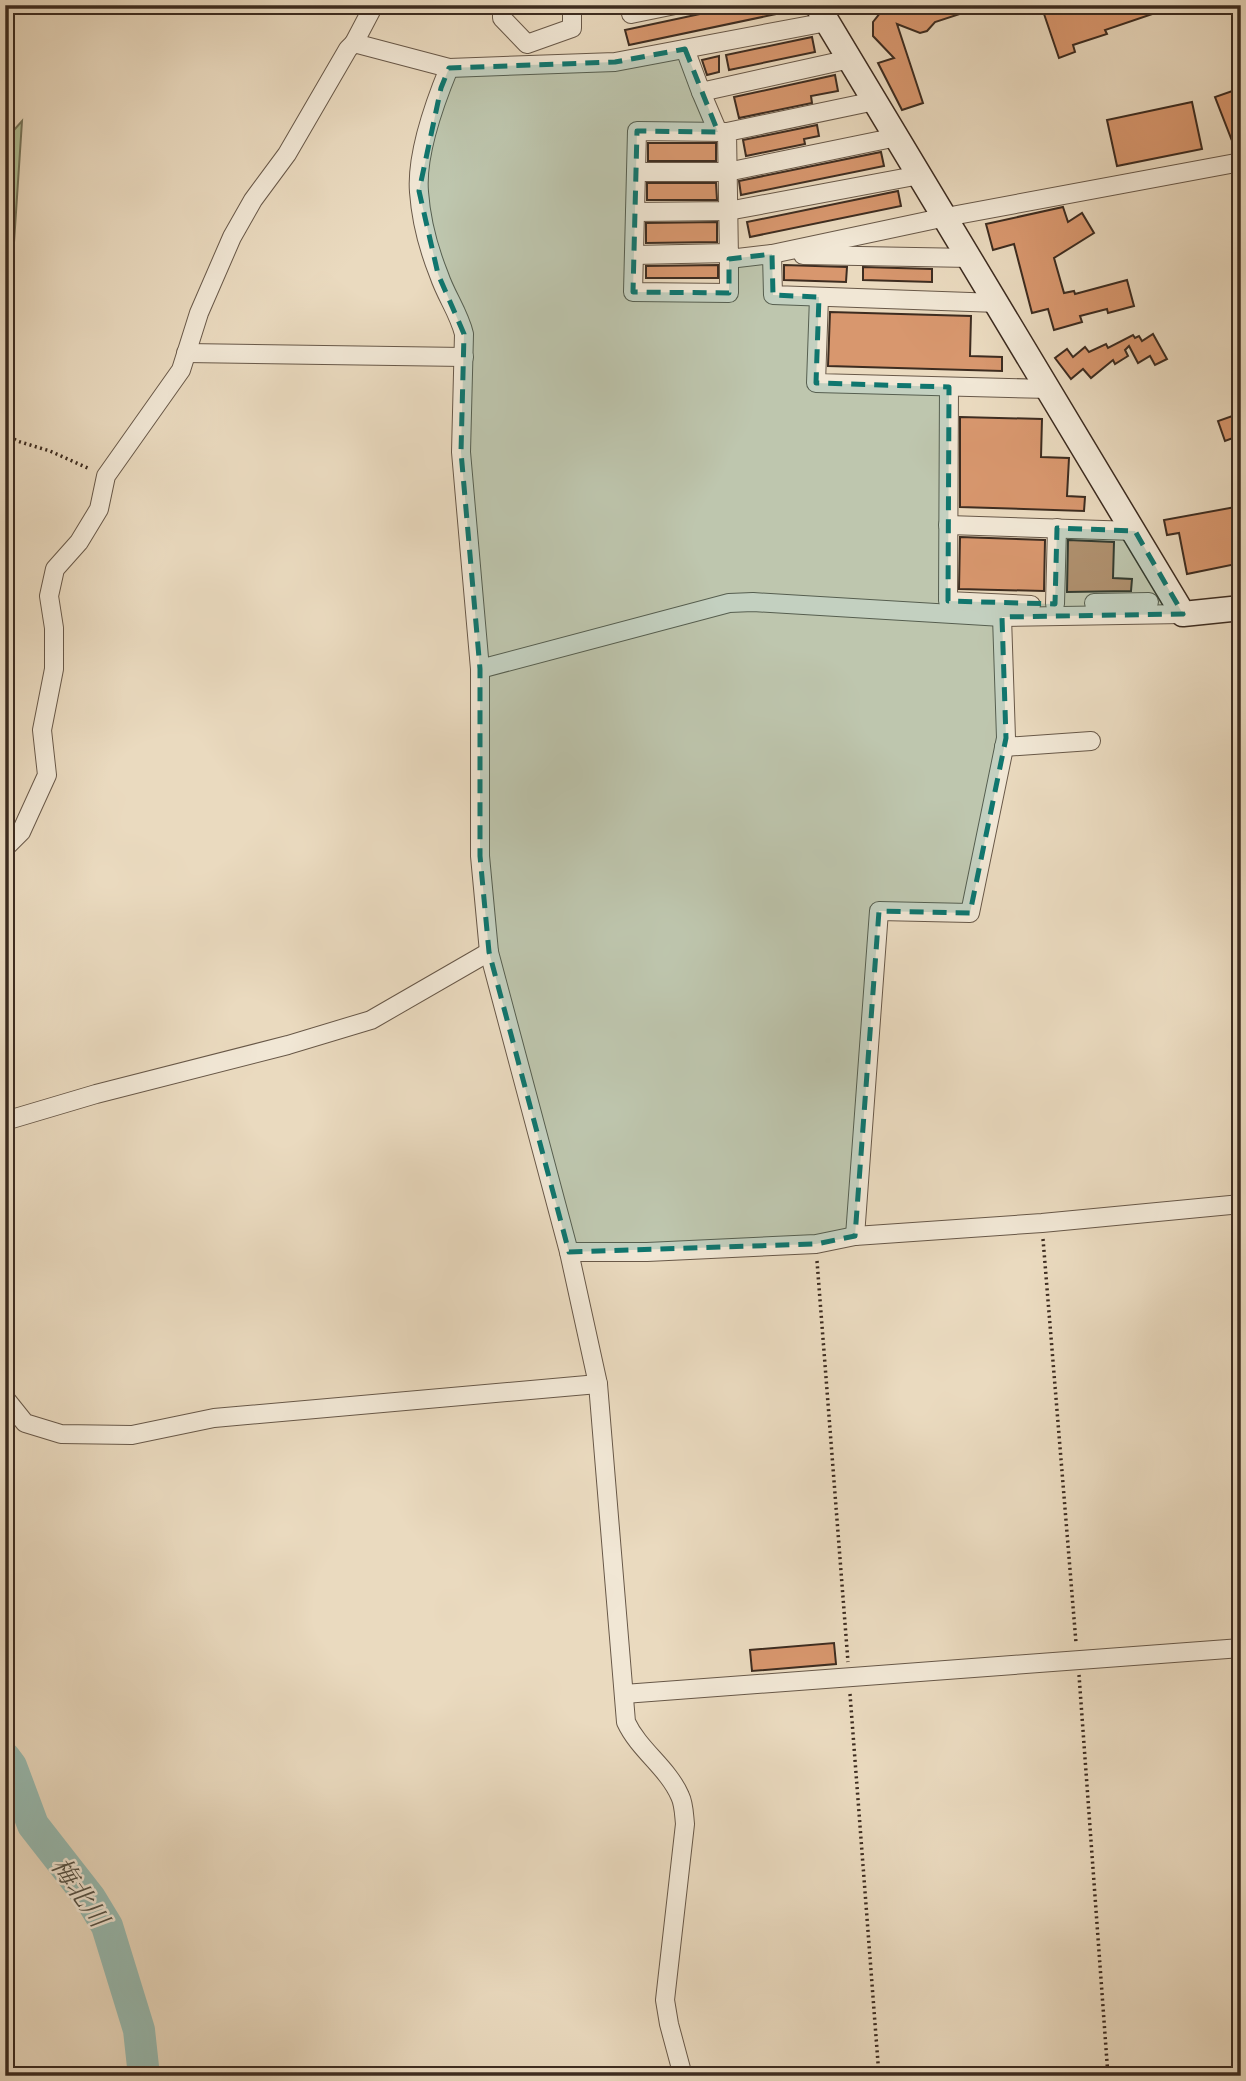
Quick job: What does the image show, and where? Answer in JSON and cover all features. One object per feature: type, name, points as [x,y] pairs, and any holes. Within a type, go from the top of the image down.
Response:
[{"type":"street","points":[[5,848],[22,832],[47,775],[42,730],[54,669],[54,628],[49,596],[55,569],[79,542],[99,509],[106,476],[181,370],[199,313],[232,237],[253,200],[287,155],[374,5]]},
{"type":"street","points":[[502,5],[502,18],[527,44],[572,28],[572,5]]},
{"type":"street","points":[[630,5],[631,14],[675,5]]},
{"type":"street","points":[[354,43],[449,68],[615,62],[685,49],[822,14],[1183,614]]},
{"type":"street","points":[[685,49],[701,92],[723,132],[727,172],[729,293],[633,292],[637,131],[723,132],[875,101]]},
{"type":"street","points":[[701,92],[850,60]]},
{"type":"street","points":[[449,68],[422,158],[419,191],[426,234],[438,274],[459,316],[464,334],[461,452],[480,668],[480,856],[489,952],[569,1252],[598,1384],[626,1722],[632,1735],[671,1782],[680,1796],[684,1810],[685,1824],[665,2000],[683,2076]]},
{"type":"street","points":[[636,172],[727,172],[897,137]]},
{"type":"street","points":[[772,254],[946,217],[1241,162]]},
{"type":"street","points":[[635,212],[728,211],[920,175]]},
{"type":"street","points":[[772,254],[772,295],[998,303]]},
{"type":"street","points":[[634,255],[772,254],[971,258]]},
{"type":"street","points":[[819,297],[816,383],[1050,389]]},
{"type":"street","points":[[186,353],[464,357]]},
{"type":"street","points":[[949,387],[948,601],[1025,606],[1149,602]]},
{"type":"street","points":[[948,525],[1135,531]]},
{"type":"street","points":[[1055,604],[1058,528]]},
{"type":"street","points":[[480,668],[729,603],[753,602],[1002,617],[1183,614],[1241,608]]},
{"type":"street","points":[[855,1236],[879,911],[970,913],[1006,738],[1002,617]]},
{"type":"street","points":[[1004,747],[1091,741]]},
{"type":"street","points":[[5,1121],[371,1020],[489,952]]},
{"type":"street","points":[[569,1252],[647,1252],[816,1244],[855,1236],[1042,1223],[1241,1204]]},
{"type":"street","points":[[5,1398],[25,1423],[61,1434],[132,1435],[214,1418],[598,1384]]},
{"type":"street","points":[[624,1695],[1241,1648]]},
{"type":"path","points":[[5,15],[29,5]]},
{"type":"path","points":[[5,433],[17,441],[50,451],[106,476]]},
{"type":"highlighted area","points":[[685,49],[718,132],[637,131],[633,292],[729,293],[729,259],[772,254],[773,295],[819,297],[816,383],[949,387],[948,601],[1055,604],[1057,528],[1135,531],[1183,614],[1002,617],[1006,738],[970,913],[879,911],[855,1236],[816,1244],[569,1252],[489,952],[480,856],[480,669],[461,452],[464,334],[438,274],[419,191],[441,88],[449,68],[615,62]]},
{"type":"green space","points":[[22,121],[12,273],[5,278],[5,140]]},
{"type":"building","points":[[742,5],[785,5],[786,12],[629,45],[625,30]]},
{"type":"building","points":[[877,5],[978,5],[978,8],[935,22],[927,31],[920,33],[897,24],[923,103],[902,110],[878,63],[894,58],[873,36],[873,22],[880,13]]},
{"type":"building","points":[[1071,5],[1170,5],[1170,8],[1105,30],[1107,34],[1073,45],[1075,52],[1059,58],[1044,14]]},
{"type":"building","points":[[812,37],[815,52],[729,70],[726,55]]},
{"type":"building","points":[[719,56],[719,72],[707,75],[702,60]]},
{"type":"building","points":[[835,75],[838,91],[811,96],[812,103],[739,118],[734,97]]},
{"type":"building","points":[[1241,88],[1241,151],[1236,151],[1215,97]]},
{"type":"building","points":[[1192,102],[1202,149],[1117,166],[1107,120]]},
{"type":"building","points":[[817,125],[819,136],[804,139],[805,144],[746,156],[743,140]]},
{"type":"building","points":[[648,143],[716,143],[716,161],[648,161]]},
{"type":"building","points":[[881,152],[884,166],[741,195],[739,181]]},
{"type":"building","points":[[647,183],[716,183],[717,200],[647,200]]},
{"type":"building","points":[[898,191],[901,206],[750,237],[747,222]]},
{"type":"building","points":[[1063,207],[1068,222],[1082,213],[1094,233],[1054,258],[1064,293],[1074,291],[1075,294],[1127,280],[1134,306],[1108,313],[1107,309],[1080,316],[1082,322],[1054,330],[1048,309],[1032,313],[1014,244],[993,250],[986,224]]},
{"type":"building","points":[[717,222],[717,242],[646,243],[646,223]]},
{"type":"building","points":[[718,265],[718,278],[646,278],[646,266]]},
{"type":"building","points":[[784,265],[847,267],[846,282],[784,280]]},
{"type":"building","points":[[863,267],[932,269],[932,282],[863,280]]},
{"type":"building","points":[[830,312],[971,316],[970,356],[1002,357],[1002,371],[828,366]]},
{"type":"building","points":[[1153,334],[1167,359],[1155,365],[1150,356],[1138,363],[1129,346],[1125,350],[1128,356],[1115,364],[1113,360],[1091,378],[1083,369],[1071,379],[1055,358],[1067,349],[1073,357],[1085,347],[1089,352],[1106,344],[1108,348],[1133,335],[1135,338],[1139,336],[1142,341]]},
{"type":"building","points":[[1241,413],[1241,435],[1225,441],[1218,421]]},
{"type":"building","points":[[960,417],[1042,419],[1041,457],[1069,458],[1067,496],[1085,497],[1084,511],[960,507]]},
{"type":"building","points":[[1241,506],[1241,563],[1187,574],[1179,533],[1167,535],[1164,520]]},
{"type":"building","points":[[960,537],[1045,540],[1044,591],[959,589]]},
{"type":"building","points":[[1068,540],[1114,542],[1113,578],[1132,579],[1131,591],[1067,592]]},
{"type":"building","points":[[834,1643],[836,1664],[752,1671],[750,1650]]},
{"type":"waterway","name":"梅北川","points":[[5,1758],[11,1766],[33,1825],[90,1898],[107,1926],[139,2030],[144,2076]]}]
